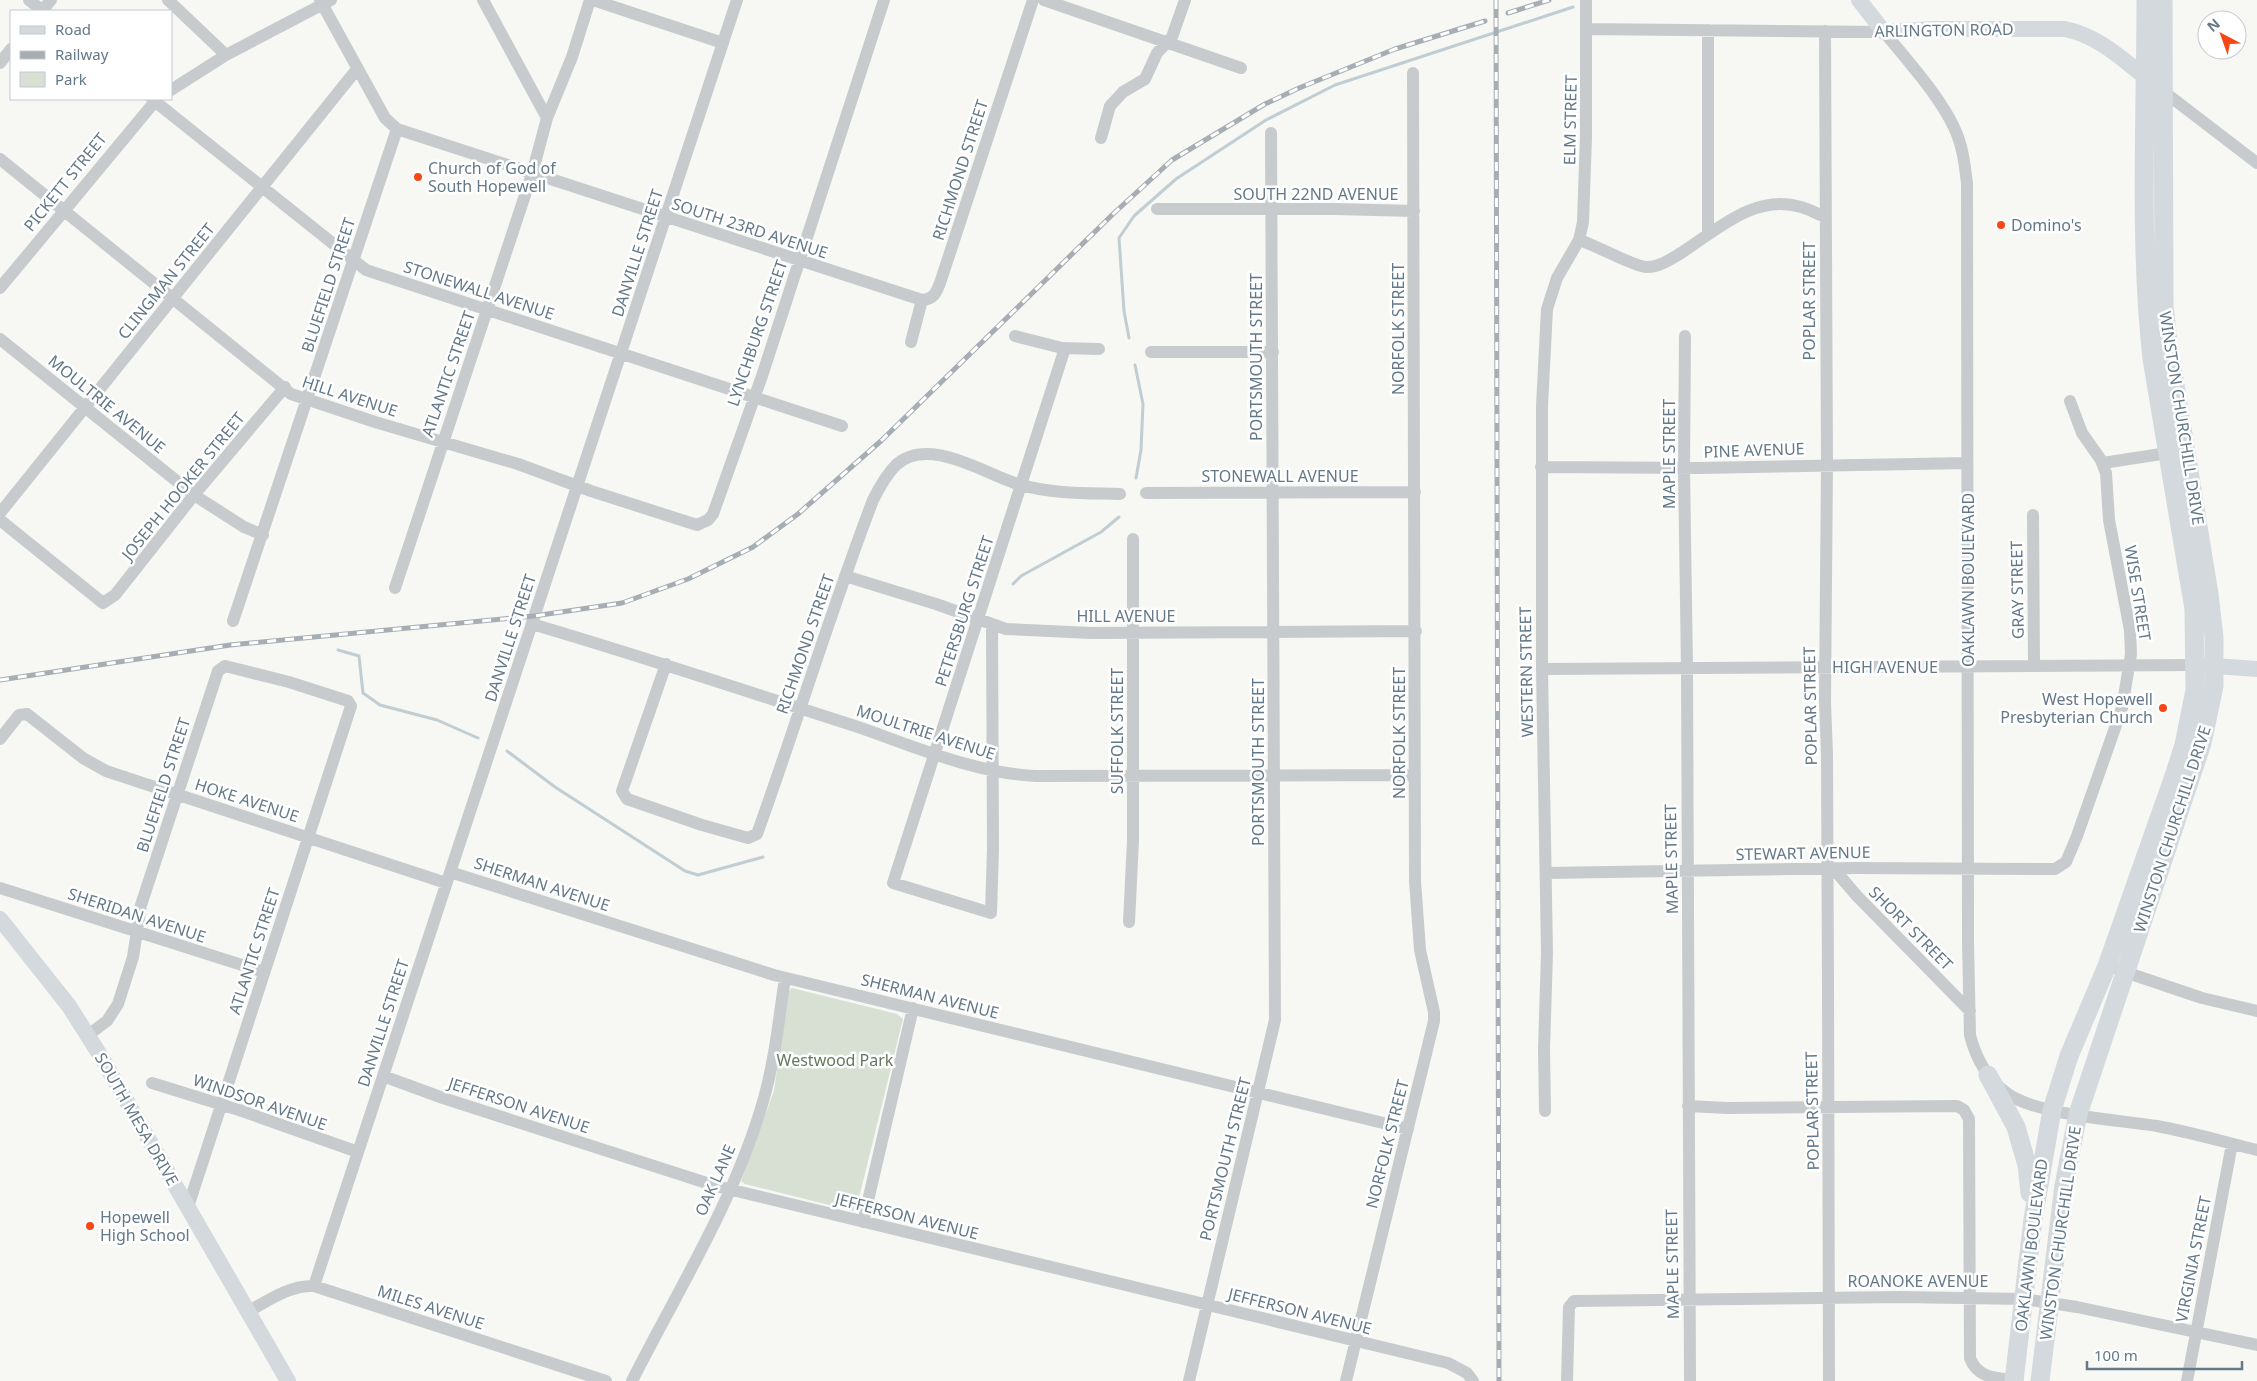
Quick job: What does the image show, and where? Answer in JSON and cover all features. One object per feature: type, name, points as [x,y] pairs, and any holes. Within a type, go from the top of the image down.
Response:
[{"type":"highway","name":"WINSTON CHURCHILL DRIVE","points":[[2052,1110],[2069,1056],[2116,969],[2202,743],[2208,721],[2215,665],[2209,594],[2177,452],[2152,359],[2148,318],[2146,0]]},
{"type":"highway","name":"WINSTON CHURCHILL DRIVE","points":[[2040,1381],[2064,1185],[2078,1114],[2116,969],[2184,745],[2195,690],[2194,609],[2177,452],[2164,304],[2162,0]]},
{"type":"highway","points":[[1988,1075],[2016,1127],[2027,1165],[2033,1219]]},
{"type":"highway","name":"OAKLAWN BOULEVARD","points":[[2014,1381],[2033,1219],[2052,1110]]},
{"type":"main road","points":[[1859,0],[1884,32]]},
{"type":"main road","name":"ARLINGTON ROAD","points":[[1884,32],[1934,29],[2065,29],[2079,32],[2099,41],[2162,91]]},
{"type":"main road","name":"HIGH AVENUE","points":[[2196,664],[2257,669]]},
{"type":"main road","name":"SOUTH MESA DRIVE","points":[[0,919],[53,984],[88,1035],[288,1381]]},
{"type":"street","points":[[29,0],[41,10]]},
{"type":"street","points":[[43,10],[51,0]]},
{"type":"street","points":[[168,0],[226,55]]},
{"type":"street","points":[[483,0],[547,118]]},
{"type":"street","points":[[592,0],[723,43]]},
{"type":"street","name":"ATLANTIC STREET","points":[[395,588],[532,174],[547,118],[572,57],[592,0]]},
{"type":"street","name":"DANVILLE STREET","points":[[314,1286],[737,0]]},
{"type":"street","name":"LYNCHBURG STREET","points":[[696,525],[708,520],[713,514],[754,396],[884,0]]},
{"type":"street","name":"RICHMOND STREET","points":[[922,300],[929,300],[935,296],[940,283],[1033,0]]},
{"type":"street","points":[[1044,0],[1241,68]]},
{"type":"street","points":[[1101,138],[1110,106],[1116,98],[1145,79],[1157,53],[1174,32],[1185,0]]},
{"type":"street","name":"ELM STREET","points":[[1579,240],[1584,204],[1586,0]]},
{"type":"street","points":[[172,89],[226,55],[325,1]]},
{"type":"street","name":"SOUTH 23RD AVENUE","points":[[325,1],[356,69],[384,118],[397,129],[922,300]]},
{"type":"street","name":"ARLINGTON ROAD","points":[[1586,29],[1884,32]]},
{"type":"street","points":[[1708,30],[1708,234]]},
{"type":"street","name":"POPLAR STREET","points":[[1825,31],[1827,464],[1825,668],[1828,868],[1829,1381]]},
{"type":"street","name":"OAKLAWN BOULEVARD","points":[[1884,32],[1948,116],[1959,139],[1964,161],[1967,190],[1970,1035],[1973,1046],[1988,1075],[1997,1086],[2015,1098],[2036,1107],[2159,1127],[2257,1150]]},
{"type":"street","points":[[0,63],[10,50]]},
{"type":"street","name":"CLINGMAN STREET","points":[[0,513],[356,69]]},
{"type":"street","name":"NORFOLK STREET","points":[[1346,1381],[1434,1021],[1417,924],[1413,73]]},
{"type":"street","name":"ARLINGTON ROAD","points":[[2162,91],[2257,163]]},
{"type":"street","name":"PICKETT STREET","points":[[0,288],[153,100]]},
{"type":"street","name":"STONEWALL AVENUE","points":[[155,100],[366,270],[842,426]]},
{"type":"street","name":"BLUEFIELD STREET","points":[[232,621],[263,535],[397,129]]},
{"type":"street","name":"PORTSMOUTH STREET","points":[[1188,1381],[1258,1093],[1275,1010],[1271,133]]},
{"type":"street","name":"HILL AVENUE","points":[[0,159],[285,387],[290,394],[518,464],[577,486],[696,525]]},
{"type":"street","points":[[1579,240],[1646,267],[1654,266],[1673,257],[1728,221],[1760,206],[1789,204],[1826,217]]},
{"type":"street","name":"SOUTH 22ND AVENUE","points":[[1157,209],[1414,211]]},
{"type":"street","name":"WESTERN STREET","points":[[1545,1111],[1546,873],[1541,467],[1547,308],[1557,278],[1579,240]]},
{"type":"street","points":[[911,342],[922,300]]},
{"type":"street","points":[[1015,336],[1065,348],[1099,349]]},
{"type":"street","name":"MAPLE STREET","points":[[1685,336],[1684,468],[1687,668],[1690,1381]]},
{"type":"street","name":"MOULTRIE AVENUE","points":[[0,339],[194,495],[244,527],[263,535]]},
{"type":"street","name":"PETERSBURG STREET","points":[[993,772],[991,912],[893,883],[1065,348]]},
{"type":"street","points":[[1152,352],[1273,352]]},
{"type":"street","name":"JOSEPH HOOKER STREET","points":[[0,520],[103,603],[115,596],[194,495],[285,387]]},
{"type":"street","points":[[2070,401],[2082,433],[2103,464],[2177,452]]},
{"type":"street","name":"RICHMOND STREET","points":[[666,664],[622,791],[624,796],[627,799],[702,825],[748,838],[753,837],[757,834],[820,647],[873,500],[883,482],[896,465],[913,455],[936,454],[1021,485]]},
{"type":"street","name":"PINE AVENUE","points":[[1541,467],[1684,468],[1827,464],[1968,464]]},
{"type":"street","name":"WISE STREET","points":[[2061,866],[2066,862],[2077,836],[2122,708],[2130,665],[2130,630],[2109,520],[2108,482],[2103,464]]},
{"type":"street","points":[[1021,485],[1058,492],[1120,494]]},
{"type":"street","name":"STONEWALL AVENUE","points":[[1146,493],[1414,492]]},
{"type":"street","name":"GRAY STREET","points":[[2033,514],[2034,665]]},
{"type":"street","name":"SUFFOLK STREET","points":[[1129,922],[1132,887],[1133,539]]},
{"type":"street","name":"HILL AVENUE","points":[[846,576],[936,604],[992,626],[1006,629],[1042,632],[1274,633],[1416,631]]},
{"type":"street","name":"MOULTRIE AVENUE","points":[[532,624],[666,664],[993,772],[1036,776],[1415,775]]},
{"type":"street","points":[[992,626],[993,772]]},
{"type":"street","name":"HIGH AVENUE","points":[[1542,669],[2196,664]]},
{"type":"street","name":"BLUEFIELD STREET","points":[[88,1035],[107,1021],[118,1004],[133,957],[141,905],[218,671],[225,666],[250,671],[348,701],[351,706]]},
{"type":"street","name":"ATLANTIC STREET","points":[[188,1207],[351,706]]},
{"type":"street","name":"HOKE AVENUE","points":[[0,739],[19,715],[23,713],[29,715],[94,765],[116,775],[308,837],[448,878]]},
{"type":"street","name":"STEWART AVENUE","points":[[1546,873],[1688,872],[1828,868],[2055,869],[2061,866]]},
{"type":"street","name":"SHORT STREET","points":[[1828,868],[1844,880],[1857,896],[1970,1011]]},
{"type":"street","name":"SHERMAN AVENUE","points":[[448,878],[785,978],[1408,1129]]},
{"type":"street","name":"SHERIDAN AVENUE","points":[[0,888],[264,972]]},
{"type":"street","points":[[2116,969],[2202,998],[2257,1012]]},
{"type":"street","name":"OAK LANE","points":[[632,1381],[692,1269],[748,1147],[765,1095],[773,1060],[785,978]]},
{"type":"street","points":[[863,1222],[913,1008]]},
{"type":"street","name":"JEFFERSON AVENUE","points":[[383,1076],[444,1098],[671,1172],[730,1189],[1448,1363],[1467,1373],[1473,1381]]},
{"type":"street","name":"WINDSOR AVENUE","points":[[152,1083],[221,1104],[358,1152]]},
{"type":"street","points":[[1688,1106],[1957,1106],[1968,1114],[1970,1162],[1970,1358],[1972,1365],[1983,1375],[2014,1381]]},
{"type":"street","name":"VIRGINIA STREET","points":[[2187,1381],[2232,1144]]},
{"type":"street","name":"MILES AVENUE","points":[[248,1311],[289,1290],[314,1286],[606,1381]]},
{"type":"street","name":"ROANOKE AVENUE","points":[[1567,1381],[1568,1307],[1574,1301],[1829,1297],[2024,1299],[2124,1316],[2257,1345]]},
{"type":"green space","name":"Westwood Park","points":[[792,988],[897,1014],[903,1019],[857,1206],[853,1211],[745,1184],[741,1181],[774,1091],[788,992]]},
{"type":"waterway","points":[[1129,338],[1124,311],[1119,238],[1134,216],[1176,179],[1266,120],[1335,85],[1573,7]]},
{"type":"waterway","points":[[1135,365],[1143,404],[1141,450],[1136,478]]},
{"type":"waterway","points":[[1013,584],[1021,576],[1101,532],[1119,517]]},
{"type":"waterway","points":[[338,650],[359,656],[363,693],[380,705],[437,720],[478,738]]},
{"type":"waterway","points":[[507,751],[555,787],[685,871],[698,875],[763,857]]},
{"type":"railway","points":[[1496,0],[1499,1381]]},
{"type":"railway","points":[[1508,13],[1549,0]]},
{"type":"railway","points":[[0,680],[230,645],[534,616],[622,603],[688,579],[753,547],[798,514],[882,440],[1113,214],[1172,160],[1265,104],[1299,88],[1395,49],[1485,21]]},
{"type":"place","name":"Church of God of South Hopewell","points":[[418,177]]},
{"type":"place","name":"Domino's","points":[[2001,225]]},
{"type":"place","name":"West Hopewell Presbyterian Church","points":[[2163,708]]},
{"type":"place","name":"Hopewell High School","points":[[90,1226]]}]
